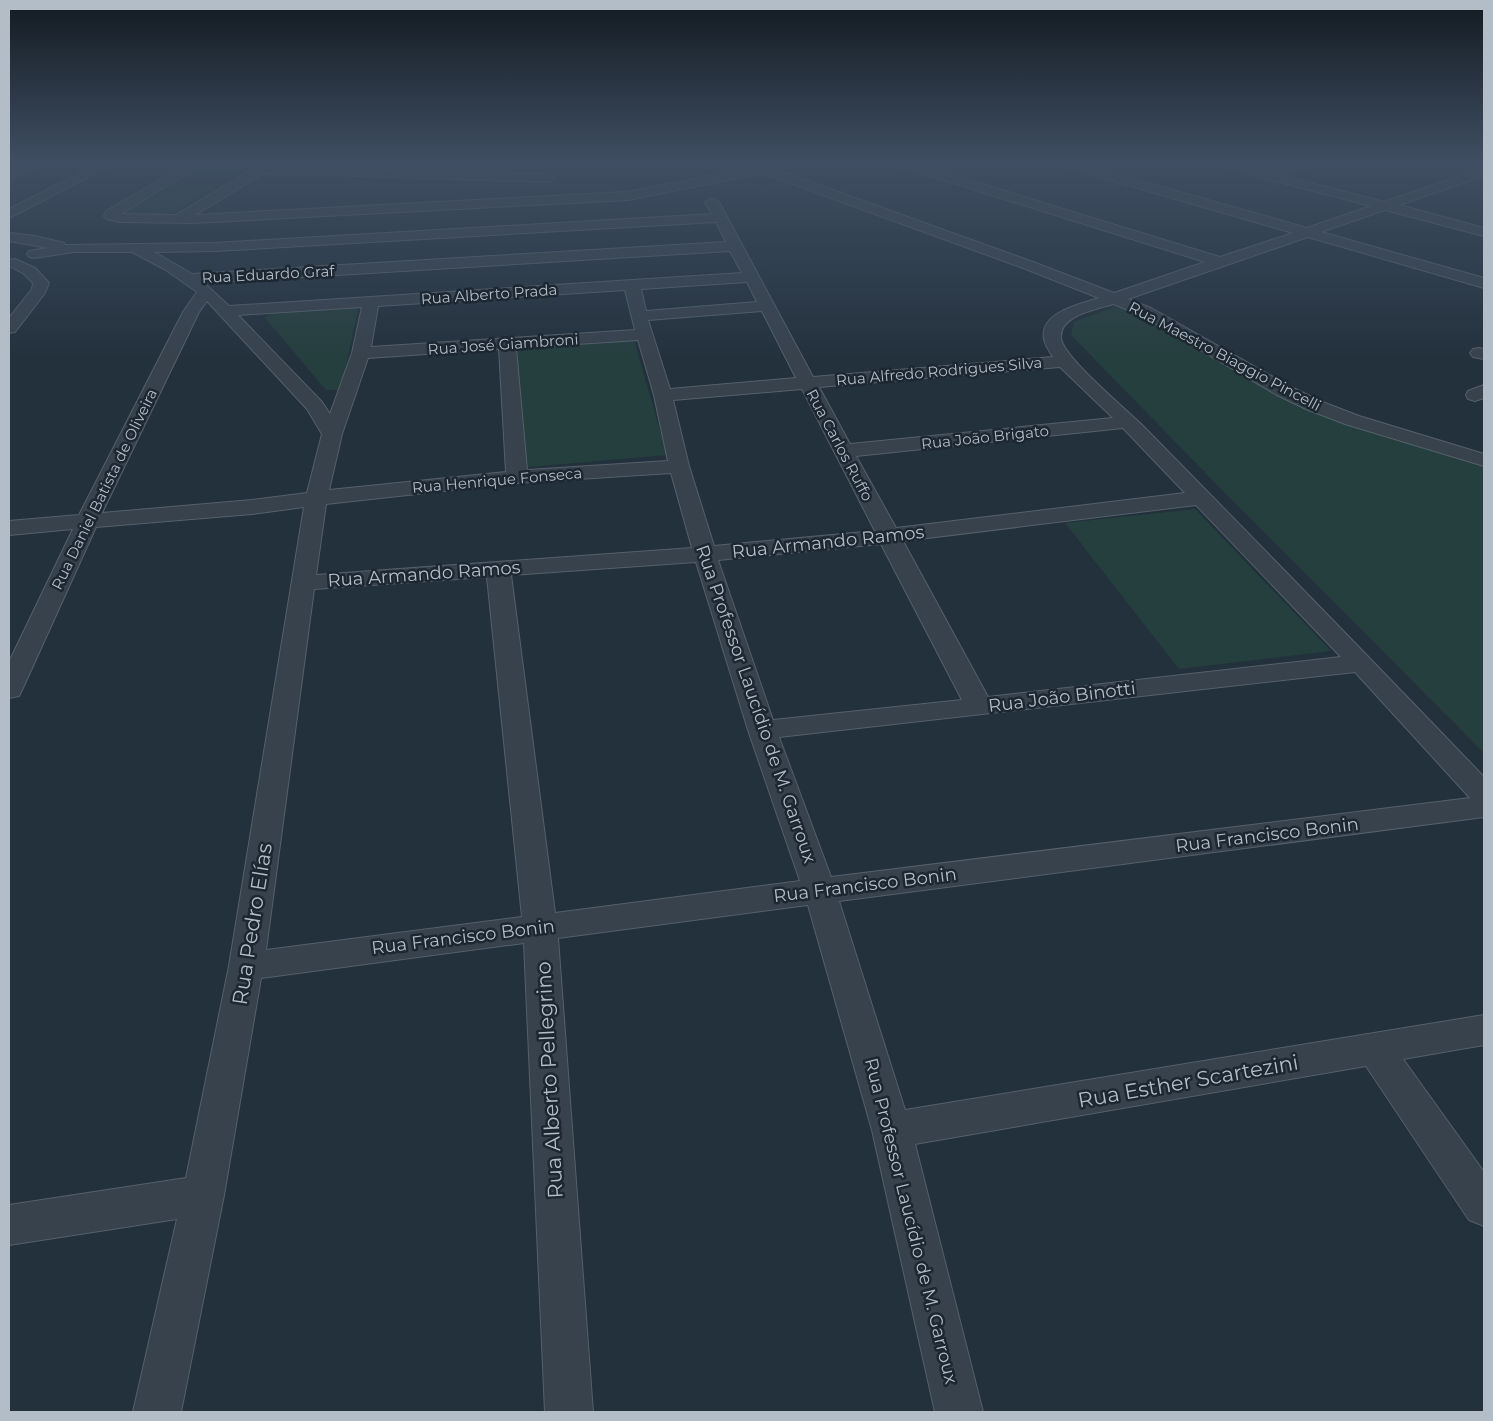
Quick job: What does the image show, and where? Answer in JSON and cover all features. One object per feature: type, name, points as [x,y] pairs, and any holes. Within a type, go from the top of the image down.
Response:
[{"type":"street","points":[[134,247],[165,227]]},
{"type":"street","points":[[18,252],[67,247],[215,247],[558,227]]},
{"type":"street","name":"Rua Carlos Ruffo","points":[[725,227],[979,707]]},
{"type":"street","name":"Rua Maestro Biaggio Pincelli","points":[[923,227],[1145,311],[1284,391],[1312,405],[1352,420],[1484,460]]},
{"type":"street","points":[[1109,227],[1220,262]]},
{"type":"street","points":[[1288,227],[1484,283]]},
{"type":"street","points":[[1324,227],[1062,316],[1054,327],[1052,339],[1064,361],[1119,413],[1361,663],[1484,794]]},
{"type":"street","points":[[1466,227],[1484,232]]},
{"type":"street","points":[[18,252],[35,240],[67,247]]},
{"type":"street","name":"Rua Eduardo Graf","points":[[189,279],[736,246]]},
{"type":"street","points":[[134,247],[171,267],[206,291],[315,406],[332,434]]},
{"type":"street","points":[[9,328],[40,290],[41,283],[36,275],[28,269],[18,252]]},
{"type":"street","name":"Rua Alberto Prada","points":[[226,310],[752,278]]},
{"type":"street","name":"Rua Professor Laucídio de M. Garroux","points":[[632,285],[663,395],[679,466],[705,554],[762,730],[820,891],[892,1130],[959,1412]]},
{"type":"street","name":"Rua Daniel Batista de Oliveira","points":[[9,690],[88,520],[190,312],[206,291]]},
{"type":"street","name":"Rua Pedro Elías","points":[[157,1412],[203,1195],[246,966],[316,499],[332,434],[361,354],[371,301]]},
{"type":"street","points":[[642,325],[767,306]]},
{"type":"street","name":"Rua José Giambroni","points":[[361,354],[507,343],[642,325]]},
{"type":"street","points":[[507,343],[517,477]]},
{"type":"street","name":"Rua Alfredo Rodrigues Silva","points":[[663,395],[1064,361]]},
{"type":"street","name":"Rua João Brigato","points":[[844,451],[1126,422]]},
{"type":"street","name":"Rua Henrique Fonseca","points":[[9,528],[252,507],[380,490],[517,477],[679,466]]},
{"type":"street","name":"Rua Armando Ramos","points":[[304,583],[705,554],[888,536],[1201,498]]},
{"type":"street","name":"Rua Alberto Pellegrino","points":[[498,569],[540,928],[569,1412]]},
{"type":"street","name":"Rua João Binotti","points":[[762,730],[1361,663]]},
{"type":"street","name":"Rua Francisco Bonin","points":[[246,966],[1484,807]]},
{"type":"street","name":"Rua Esther Scartezini","points":[[892,1130],[1375,1050],[1484,1030]]},
{"type":"street","points":[[1375,1050],[1484,1206]]},
{"type":"street","points":[[9,1226],[203,1195]]},
{"type":"green space","points":[[359,305],[341,390],[326,390],[265,318],[273,311]]},
{"type":"green space","points":[[1113,307],[1135,308],[1274,393],[1306,409],[1484,466],[1484,753],[1071,335],[1074,322]]},
{"type":"green space","points":[[634,340],[667,455],[517,468],[508,349]]},
{"type":"green space","points":[[1195,509],[1331,651],[1179,669],[1065,523]]}]
